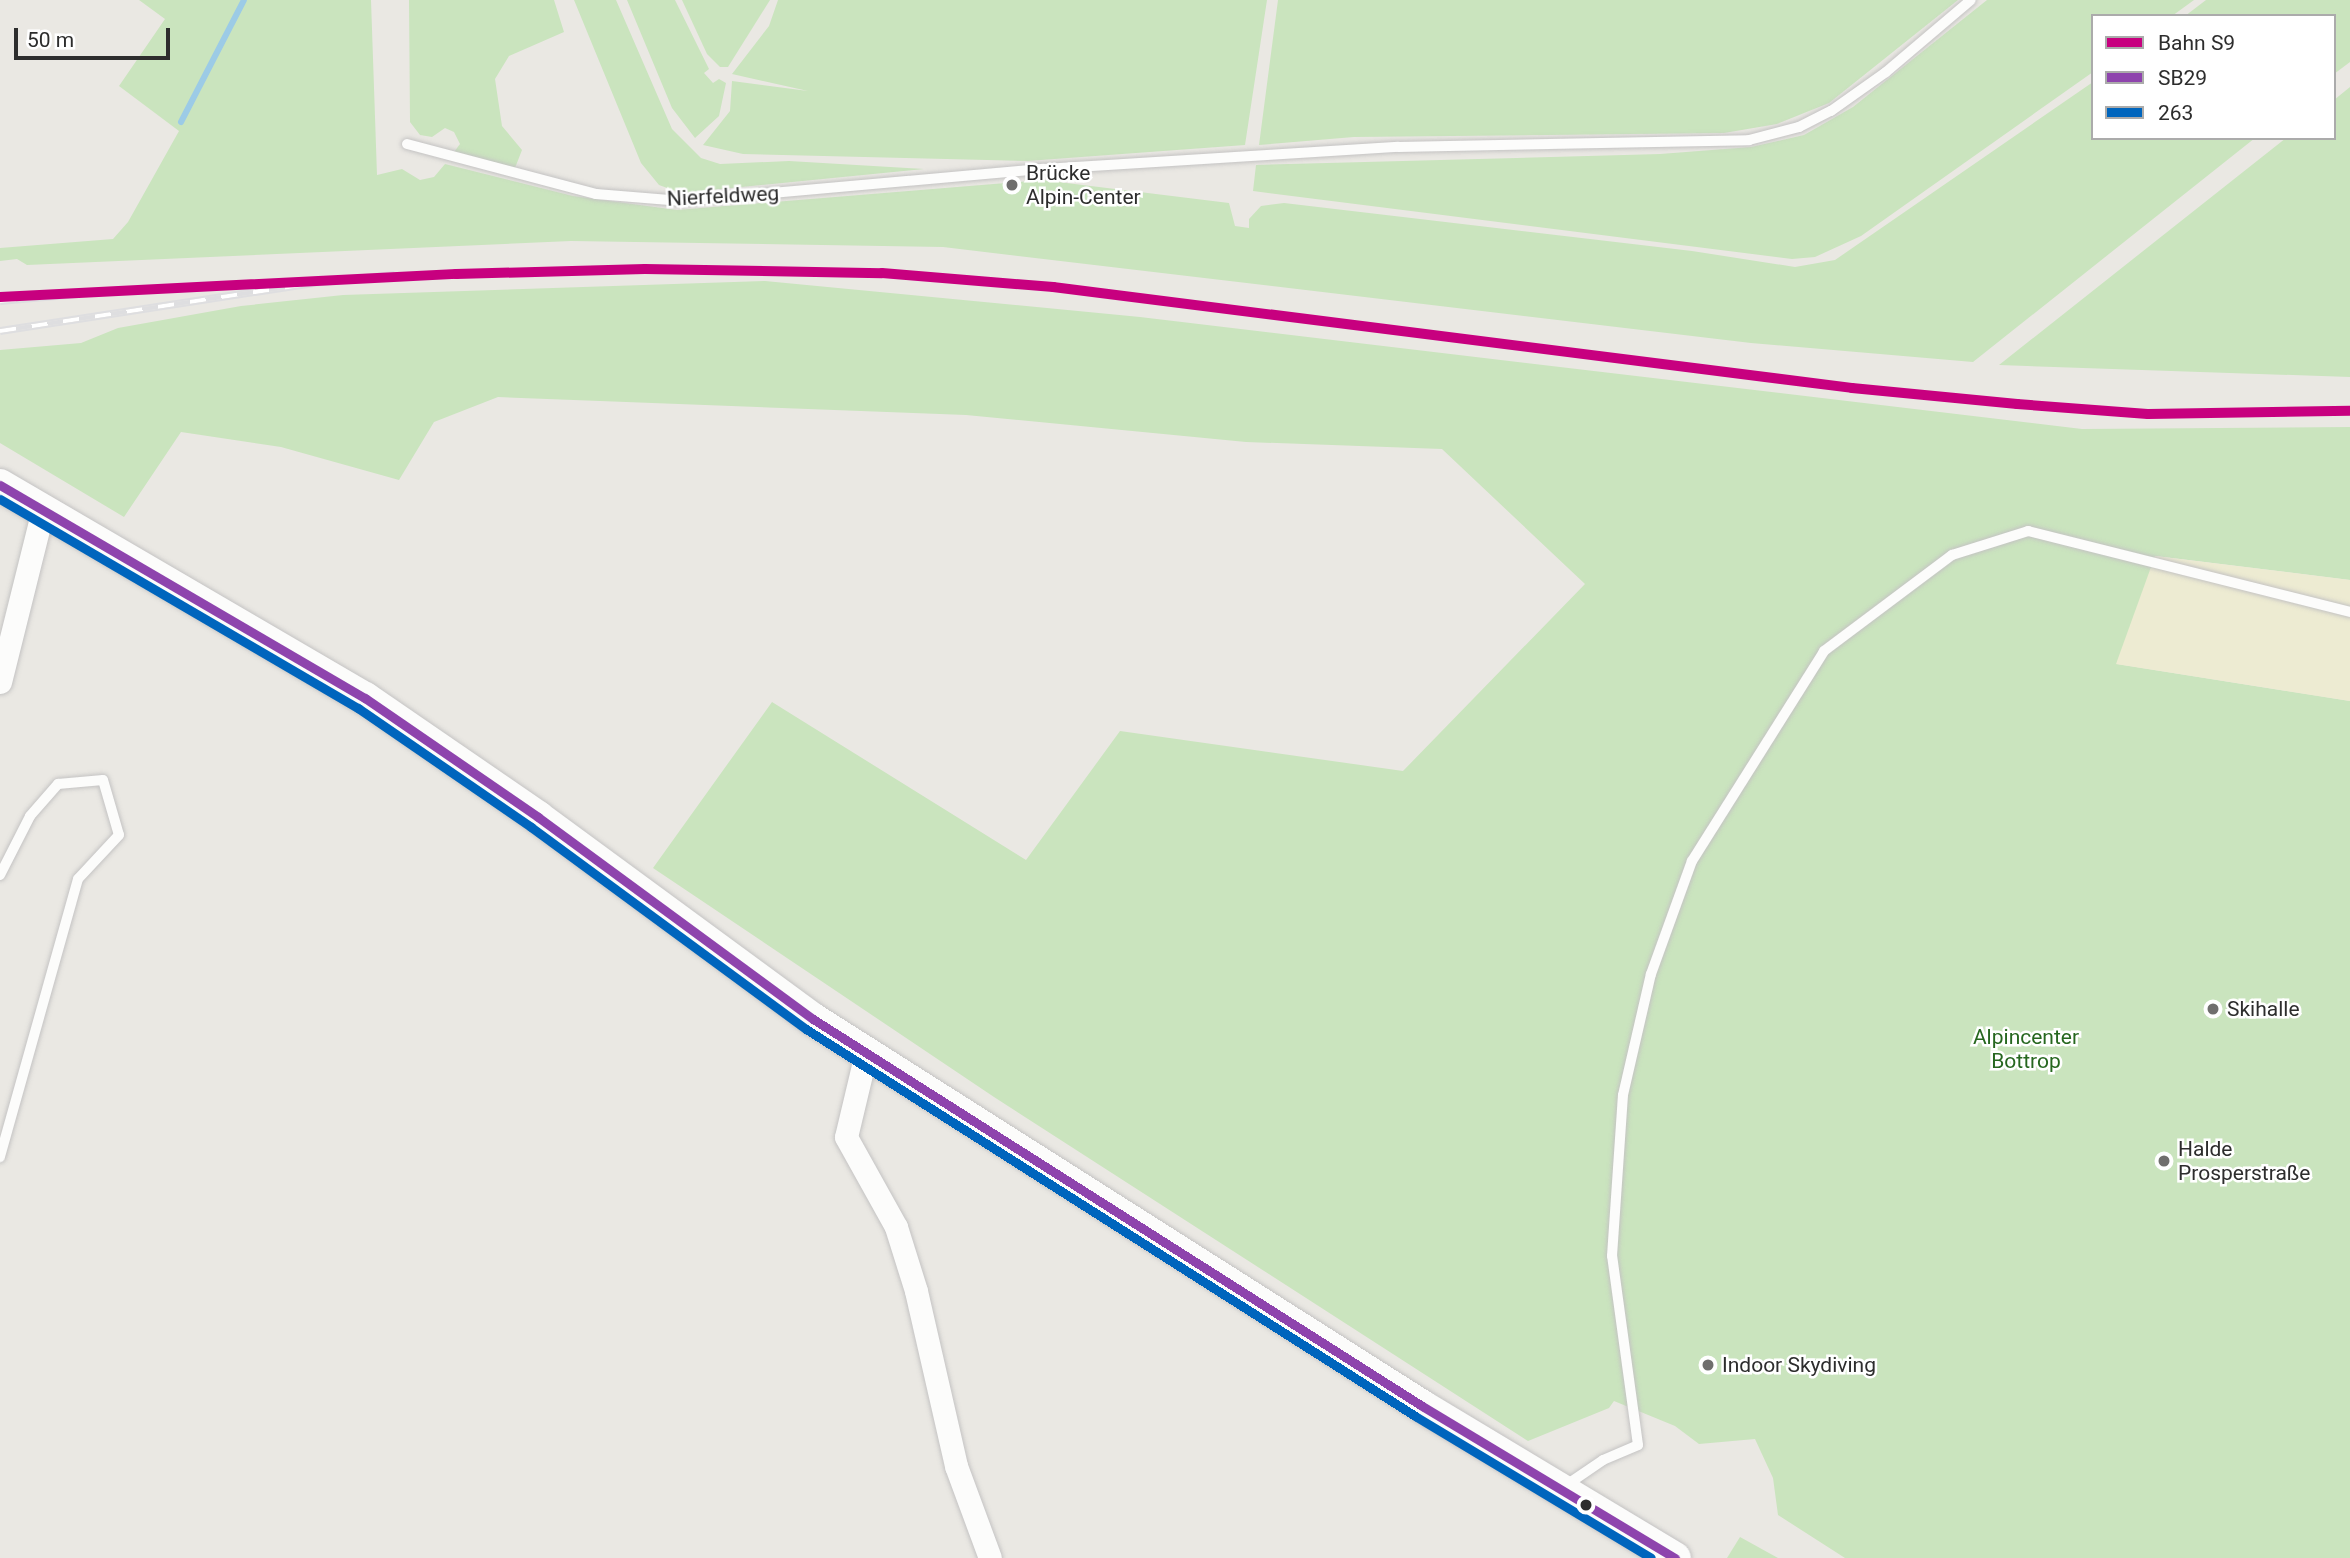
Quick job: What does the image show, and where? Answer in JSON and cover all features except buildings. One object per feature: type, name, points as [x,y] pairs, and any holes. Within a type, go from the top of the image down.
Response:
[{"type":"main road","points":[[0,485],[365,698],[866,1053],[1271,1312],[1675,1558]]},
{"type":"street","points":[[0,682],[43,509]]},
{"type":"street","points":[[866,1053],[846,1137],[896,1227],[916,1292],[956,1466],[990,1558]]},
{"type":"lane","name":"Nierfeldweg","points":[[407,144],[596,194],[682,201],[1044,169],[1398,147],[1749,140],[1799,127],[1830,111],[1895,65],[1971,0]]},
{"type":"lane","points":[[1559,1489],[1602,1460],[1637,1445],[1612,1256],[1623,1095],[1651,974],[1692,861],[1824,651],[1952,555],[2028,531],[2350,612]]},
{"type":"lane","points":[[0,875],[30,816],[58,784],[103,780],[119,835],[78,879],[0,1157]]},
{"type":"green space","points":[[139,0],[371,0],[377,175],[402,169],[420,180],[434,177],[445,164],[573,196],[677,210],[1042,180],[1229,203],[1235,226],[1249,228],[1249,219],[1261,206],[1284,203],[1692,251],[1795,267],[1835,260],[2091,83],[2091,140],[2252,140],[1973,362],[1751,343],[943,247],[571,241],[27,265],[17,259],[0,261],[0,248],[113,239],[128,222],[179,131],[119,86],[165,19]]},
{"type":"green space","points":[[409,0],[554,0],[564,32],[509,56],[495,79],[502,126],[522,150],[515,168],[454,152],[460,144],[454,132],[445,128],[432,137],[420,135],[410,122]]},
{"type":"green space","points":[[574,0],[616,0],[672,129],[701,158],[720,164],[789,161],[924,169],[681,193],[659,185],[641,163]]},
{"type":"green space","points":[[627,0],[675,0],[709,69],[704,73],[713,83],[719,79],[726,83],[719,116],[695,138],[672,108]]},
{"type":"green space","points":[[682,0],[770,0],[728,67],[720,67],[707,54]]},
{"type":"green space","points":[[778,0],[1267,0],[1245,145],[1027,161],[743,154],[703,145],[730,111],[732,81],[808,91],[732,74],[769,26]]},
{"type":"green space","points":[[1278,0],[1958,0],[1829,103],[1777,124],[1724,133],[1354,137],[1259,145]]},
{"type":"green space","points":[[1987,0],[2194,0],[2175,14],[2091,14],[2091,73],[1861,236],[1815,257],[1792,259],[1253,191],[1256,165],[1660,154],[1751,147],[1804,135],[1853,107]]},
{"type":"green space","points":[[2206,0],[2350,0],[2350,62],[2336,72],[2336,14],[2188,14]]},
{"type":"green space","points":[[2350,87],[2350,377],[1999,365],[2283,140],[2336,140],[2336,98]]},
{"type":"green space","name":"Alpincenter Bottrop","points":[[765,281],[1140,317],[2082,429],[2350,427],[2350,580],[2156,556],[2117,664],[2350,701],[2350,1558],[1845,1558],[1778,1515],[1773,1478],[1755,1439],[1699,1444],[1675,1426],[1614,1401],[1609,1408],[1528,1441],[994,1097],[653,868],[772,702],[1026,860],[1120,731],[1403,771],[1585,584],[1442,449],[1246,442],[966,415],[498,397],[434,422],[399,480],[281,447],[181,432],[124,517],[0,443],[0,350],[81,343],[118,328],[241,306],[343,295]]},
{"type":"green space","points":[[1740,1537],[1778,1558],[1727,1558]]},
{"type":"sand","points":[[2155,556],[2350,580],[2350,701],[2116,664]]},
{"type":"waterway","points":[[181,122],[244,0]]},
{"type":"railway","points":[[0,331],[312,283],[395,275]]},
{"type":"railway","points":[[0,301],[79,294]]},
{"type":"rail line","name":"S9","points":[[0,297],[456,274],[645,269],[882,273],[1053,287],[1852,388],[2017,404],[2148,414],[2350,411]]},
{"type":"transit line","name":"SB29","points":[[0,485],[365,698],[538,817],[813,1019],[1422,1406],[1675,1558]]},
{"type":"transit line","name":"263","points":[[0,499],[358,708],[531,827],[806,1029],[1415,1416],[1651,1558]]},
{"type":"place","name":"Brücke Alpin-Center","points":[[1012,185]]},
{"type":"place","name":"Skihalle","points":[[2213,1009]]},
{"type":"place","name":"Halde Prosperstraße","points":[[2164,1161]]},
{"type":"place","name":"Indoor Skydiving","points":[[1708,1365]]}]
